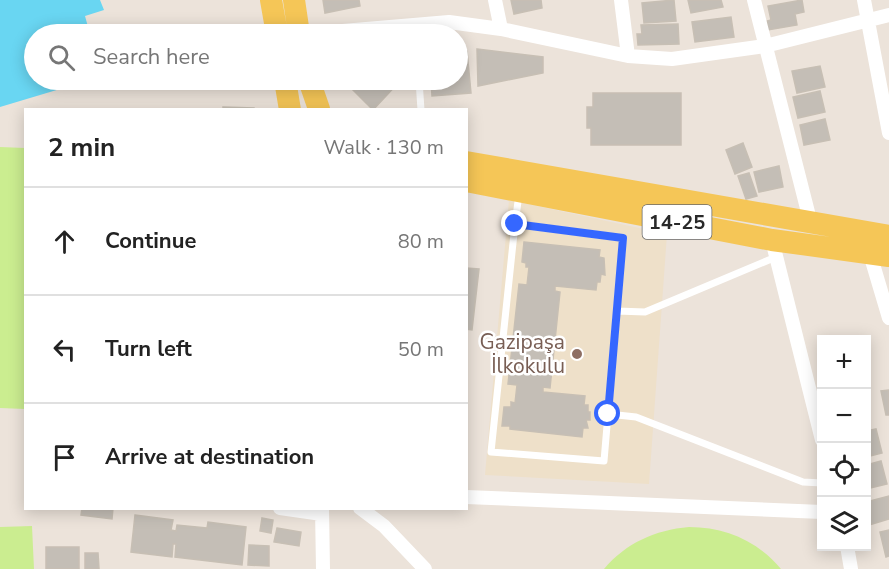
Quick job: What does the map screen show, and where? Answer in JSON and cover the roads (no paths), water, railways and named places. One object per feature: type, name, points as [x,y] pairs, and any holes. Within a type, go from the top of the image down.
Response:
[{"type":"main road","points":[[271,0],[275,24]]},
{"type":"main road","points":[[294,0],[298,24]]},
{"type":"main road","points":[[287,90],[290,108]]},
{"type":"main road","points":[[313,90],[320,108]]},
{"type":"main road","name":"14-25","points":[[468,162],[889,236]]},
{"type":"main road","name":"14-25","points":[[468,181],[774,248],[879,255]]},
{"type":"street","points":[[495,0],[501,29]]},
{"type":"street","points":[[621,0],[628,56]]},
{"type":"street","points":[[754,0],[812,224]]},
{"type":"street","points":[[864,0],[889,133]]},
{"type":"street","points":[[468,25],[501,29],[628,56],[672,59],[765,46],[889,15]]},
{"type":"street","points":[[440,24],[449,22],[464,24]]},
{"type":"street","points":[[774,248],[817,420]]},
{"type":"street","points":[[879,255],[889,318]]},
{"type":"street","points":[[468,496],[817,512]]},
{"type":"street","points":[[363,510],[384,526],[425,569]]},
{"type":"street","points":[[322,511],[323,569]]},
{"type":"street","points":[[848,551],[851,569]]},
{"type":"lane","points":[[420,90],[421,108]]},
{"type":"lane","points":[[515,224],[623,238],[604,461],[491,452],[515,224],[519,191]]},
{"type":"lane","points":[[617,311],[645,312],[774,248]]},
{"type":"lane","points":[[608,414],[636,417],[803,482],[817,483]]},
{"type":"water","points":[[0,0],[100,0],[104,10],[85,16],[87,24],[24,24],[24,90],[57,90],[0,107]]},
{"type":"place","name":"Gazipaşa İlkokulu","points":[[577,354]]}]
